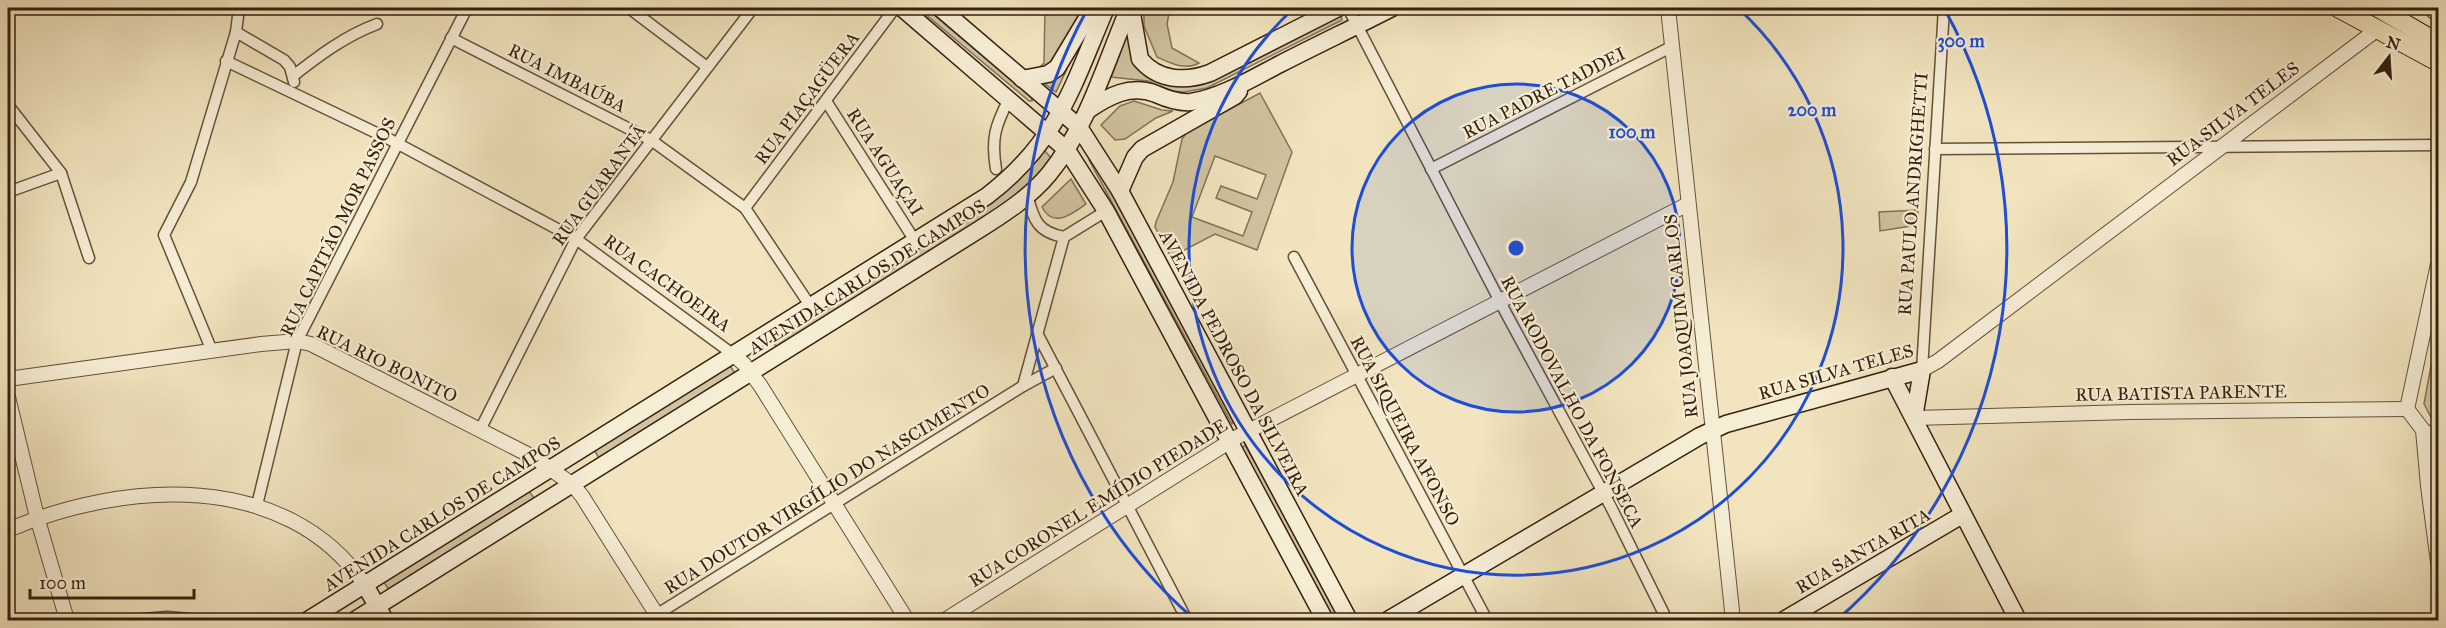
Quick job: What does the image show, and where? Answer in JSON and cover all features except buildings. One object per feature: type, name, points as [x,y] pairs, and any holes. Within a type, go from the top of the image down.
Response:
[{"type":"highway","points":[[2338,8],[2439,62]]},
{"type":"highway","points":[[2378,8],[2439,44]]},
{"type":"highway","points":[[2434,8],[2439,10]]},
{"type":"main road","points":[[902,8],[1066,150],[1106,211],[1325,621]]},
{"type":"main road","name":"AVENIDA PEDROSO DA SILVEIRA","points":[[940,8],[1079,127],[1120,191],[1349,621]]},
{"type":"main road","points":[[1023,79],[1048,74],[1057,68],[1093,8]]},
{"type":"main road","name":"AVENIDA CARLOS DE CAMPOS","points":[[308,621],[987,196],[1009,179],[1031,157],[1049,133],[1062,111],[1106,8]]},
{"type":"main road","points":[[1130,8],[1140,59],[1161,74],[1190,79],[1210,73],[1338,8]]},
{"type":"main road","points":[[1088,111],[1130,8]]},
{"type":"main road","name":"AVENIDA CARLOS DE CAMPOS","points":[[355,621],[381,614],[573,485],[1001,216],[1048,175],[1066,150],[1088,111],[1119,92],[1137,90],[1167,99],[1191,102],[1247,81],[1392,8]]},
{"type":"main road","points":[[1120,191],[1135,157],[1142,149],[1235,96],[1247,81]]},
{"type":"main road","name":"RUA SILVA TELES","points":[[1388,621],[1712,430],[1739,420],[1922,370]]},
{"type":"main road","name":"RUA PAULO ANDRIGHETTI","points":[[1914,418],[1922,370]]},
{"type":"main road","points":[[1892,377],[2018,621]]},
{"type":"main road","name":"RUA SANTA RITA","points":[[1784,621],[1962,515]]},
{"type":"main road","points":[[365,585],[381,614]]},
{"type":"street","points":[[212,351],[164,235],[191,182],[236,32],[239,8]]},
{"type":"street","name":"RUA CAPITÃO MOR PASSOS","points":[[256,505],[297,341],[467,8]]},
{"type":"street","points":[[628,8],[707,67]]},
{"type":"street","name":"RUA GUARANTÃ","points":[[480,430],[576,239],[753,8]]},
{"type":"street","name":"RUA PIAÇAGÜERA","points":[[746,208],[896,8]]},
{"type":"street","name":"RUA RODOVALHO DA FONSECA","points":[[1348,8],[1604,495],[1667,621]]},
{"type":"street","name":"RUA JOAQUIM CARLOS","points":[[1668,8],[1733,621]]},
{"type":"street","name":"RUA PAULO ANDRIGHETTI","points":[[1922,370],[1944,8]]},
{"type":"street","points":[[293,75],[332,46],[356,32],[377,24]]},
{"type":"street","name":"RUA SILVA TELES","points":[[1922,370],[1938,361],[2379,28]]},
{"type":"street","points":[[236,32],[284,60],[293,75],[297,94]]},
{"type":"street","name":"RUA IMBAÚBA","points":[[451,38],[651,140],[746,208],[811,307]]},
{"type":"street","name":"RUA PADRE TADDEI","points":[[1431,169],[1671,46]]},
{"type":"street","name":"RUA CACHOEIRA","points":[[226,61],[397,144],[576,239],[734,355],[752,373],[907,621]]},
{"type":"street","points":[[996,169],[993,138],[996,125],[1009,99]]},
{"type":"street","name":"RUA AGUAÇAI","points":[[826,101],[915,241]]},
{"type":"street","points":[[8,105],[61,173],[89,258]]},
{"type":"street","points":[[1935,149],[2439,145]]},
{"type":"street","points":[[8,192],[61,173]]},
{"type":"street","points":[[1027,195],[1039,226],[1051,234],[1064,237],[1106,211]]},
{"type":"street","name":"RUA CORONEL EMÍDIO PIEDADE","points":[[945,621],[1230,440],[1688,204]]},
{"type":"street","points":[[1023,386],[1064,237]]},
{"type":"street","name":"RUA SIQUEIRA AFONSO","points":[[1294,257],[1487,621]]},
{"type":"street","points":[[2439,264],[2407,409],[2423,430],[2439,562]]},
{"type":"street","points":[[1037,333],[1186,621]]},
{"type":"street","name":"RUA RIO BONITO","points":[[8,379],[297,341],[311,344],[535,458],[573,485],[582,496],[655,619]]},
{"type":"street","name":"RUA DOUTOR VIRGÍLIO DO NASCIMENTO","points":[[655,619],[834,504],[1023,386],[1056,368]]},
{"type":"street","points":[[8,397],[38,518],[67,621]]},
{"type":"street","name":"RUA BATISTA PARENTE","points":[[1914,418],[2130,412],[2407,409]]},
{"type":"street","points":[[2423,430],[2439,433]]},
{"type":"street","points":[[8,530],[38,518],[89,504],[149,495],[200,496],[256,505],[314,532],[343,557],[365,585]]},
{"type":"street","points":[[131,621],[167,617],[201,621]]},
{"type":"shaded area","points":[[918,8],[926,8],[1032,98],[1032,101],[1029,101]]},
{"type":"shaded area","points":[[1045,8],[1088,8],[1060,75],[1067,69],[1056,92],[1026,70],[1036,71],[1044,63]]},
{"type":"shaded area","points":[[1144,8],[1170,8],[1167,24],[1172,48],[1199,63],[1183,66],[1157,57],[1144,26]]},
{"type":"shaded area","points":[[1341,15],[1342,20],[1207,88],[1184,92],[1172,91],[1148,81],[1111,77],[1130,26],[1131,43],[1170,85]]},
{"type":"shaded area","points":[[1260,93],[1292,152],[1257,250],[1215,234],[1171,257],[1155,227],[1173,182],[1182,139],[1187,132]],"holes":[[[1215,156],[1266,175],[1257,199],[1221,186],[1216,198],[1252,212],[1243,236],[1192,217]]]},
{"type":"shaded area","points":[[1134,101],[1173,111],[1156,118],[1125,139],[1115,140],[1101,125],[1120,106]]},
{"type":"shaded area","points":[[1044,150],[1052,159],[1019,195],[778,350],[771,339]]},
{"type":"shaded area","points":[[1090,157],[1234,420],[1232,424],[1089,160]]},
{"type":"shaded area","points":[[1071,179],[1086,204],[1063,218],[1046,214],[1042,207]]},
{"type":"shaded area","points":[[1918,210],[1917,225],[1880,231],[1879,212]]},
{"type":"shaded area","points":[[2435,344],[2438,344],[2438,422],[2433,421],[2424,404]]},
{"type":"shaded area","points":[[729,364],[736,375],[601,461],[594,450]]},
{"type":"shaded area","points":[[1245,445],[1340,620],[1334,620],[1242,448]]},
{"type":"shaded area","points":[[529,491],[536,501],[390,591],[383,581]]}]
